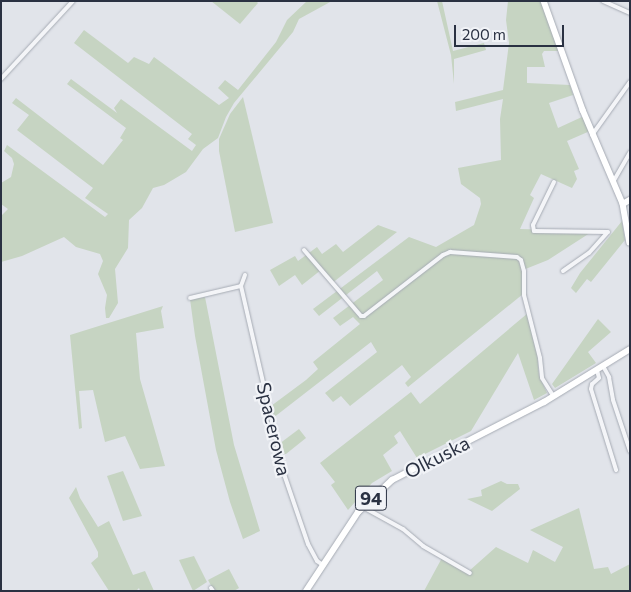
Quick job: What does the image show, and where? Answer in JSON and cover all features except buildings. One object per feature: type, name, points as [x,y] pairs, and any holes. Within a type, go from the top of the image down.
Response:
[{"type":"main road","name":"94","points":[[554,397],[630,349]]},
{"type":"main road","name":"Olkuska","points":[[306,591],[363,507],[380,489],[406,471],[554,397]]},
{"type":"street","points":[[1,78],[73,1]]},
{"type":"street","points":[[544,1],[592,135],[623,204],[630,242]]},
{"type":"street","points":[[603,1],[630,13]]},
{"type":"street","points":[[592,135],[630,82]]},
{"type":"street","points":[[613,182],[630,153]]},
{"type":"street","points":[[554,182],[533,225],[534,231],[608,232],[589,253],[563,271]]},
{"type":"street","points":[[623,204],[630,200]]},
{"type":"street","points":[[304,250],[361,316],[364,316],[443,255],[450,252],[517,256],[521,260],[524,271],[524,294],[534,330],[542,378],[554,397]]},
{"type":"street","points":[[190,298],[242,284],[245,274]]},
{"type":"street","name":"Spacerowa","points":[[242,284],[290,495],[309,546],[317,561],[323,565]]},
{"type":"street","points":[[600,368],[609,377],[613,400],[630,451]]},
{"type":"street","points":[[600,368],[599,378],[592,384],[591,389],[616,470]]},
{"type":"street","points":[[363,507],[403,529],[423,546],[470,573]]},
{"type":"green space","points":[[211,1],[256,1],[258,3],[240,24]]},
{"type":"green space","points":[[307,1],[332,1],[299,19],[293,32],[234,103],[218,138],[203,149],[186,172],[164,185],[153,188],[142,208],[129,220],[128,248],[115,269],[118,303],[109,318],[106,318],[105,308],[107,295],[98,274],[103,261],[100,254],[76,247],[64,237],[22,256],[1,262],[1,216],[8,209],[1,204],[1,183],[11,177],[14,164],[12,158],[4,151],[7,145],[105,217],[108,214],[85,198],[93,188],[17,130],[29,115],[12,103],[16,98],[103,165],[123,140],[120,138],[126,128],[67,84],[71,79],[117,113],[114,108],[121,99],[192,151],[196,145],[188,139],[192,134],[74,43],[84,30],[128,63],[134,57],[149,64],[154,57],[219,105],[229,98],[218,88],[225,80],[238,90],[276,42],[287,20]]},
{"type":"green space","points":[[437,1],[442,1],[453,51],[484,43],[486,50],[454,59],[454,84],[451,55]]},
{"type":"green space","points":[[508,1],[542,1],[559,51],[544,51],[542,54],[545,67],[527,67],[527,83],[570,85],[573,95],[549,103],[558,128],[584,116],[590,131],[567,141],[579,169],[574,171],[577,179],[572,188],[541,174],[530,195],[534,198],[520,229],[593,231],[548,260],[523,270],[523,294],[408,387],[405,383],[411,377],[402,365],[350,406],[341,396],[333,402],[325,393],[377,352],[371,342],[273,418],[271,406],[318,369],[313,362],[360,324],[353,317],[340,326],[333,318],[383,280],[377,271],[319,316],[313,309],[409,237],[436,247],[474,225],[481,204],[480,198],[461,184],[458,168],[501,160],[500,119],[503,99],[456,111],[455,102],[503,90],[509,43],[506,20]]},
{"type":"green space","points":[[243,97],[273,223],[235,232],[219,151],[219,139],[230,114]]},
{"type":"green space","points":[[622,221],[625,240],[591,282],[587,279],[576,293],[571,288],[580,273]]},
{"type":"green space","points":[[378,225],[397,232],[331,284],[321,270],[302,285],[295,275],[279,286],[270,270],[295,256],[298,261],[317,247],[322,254],[336,244],[343,252]]},
{"type":"green space","points":[[205,297],[234,445],[260,531],[243,539],[230,502],[216,450],[195,336],[190,299]]},
{"type":"green space","points":[[163,306],[161,311],[164,328],[136,333],[140,379],[165,466],[140,469],[125,436],[105,442],[93,390],[79,391],[82,428],[79,429],[70,335]]},
{"type":"green space","points":[[528,313],[537,349],[539,375],[547,393],[534,400],[518,353],[471,431],[417,458],[400,431],[394,436],[398,443],[383,455],[392,471],[372,483],[348,510],[331,485],[335,482],[320,463],[411,392],[420,404]]},
{"type":"green space","points":[[598,319],[611,332],[588,352],[596,363],[555,388],[552,384]]},
{"type":"green space","points":[[299,429],[306,438],[286,454],[281,454],[279,444]]},
{"type":"green space","points":[[123,471],[142,516],[123,521],[107,476]]},
{"type":"green space","points":[[501,481],[507,484],[518,484],[520,489],[492,511],[467,499],[482,496],[481,490]]},
{"type":"green space","points":[[76,487],[80,498],[98,527],[109,521],[133,575],[145,571],[154,591],[140,591],[139,588],[136,591],[109,591],[91,563],[98,557],[98,552],[69,498]]},
{"type":"green space","points":[[579,508],[594,569],[608,567],[611,574],[630,564],[630,591],[424,591],[443,556],[469,571],[496,547],[528,563],[533,550],[555,562],[563,547],[530,530]]},
{"type":"green space","points":[[194,556],[207,582],[193,591],[179,560]]},
{"type":"green space","points":[[229,569],[239,588],[234,591],[214,591],[208,580]]}]
